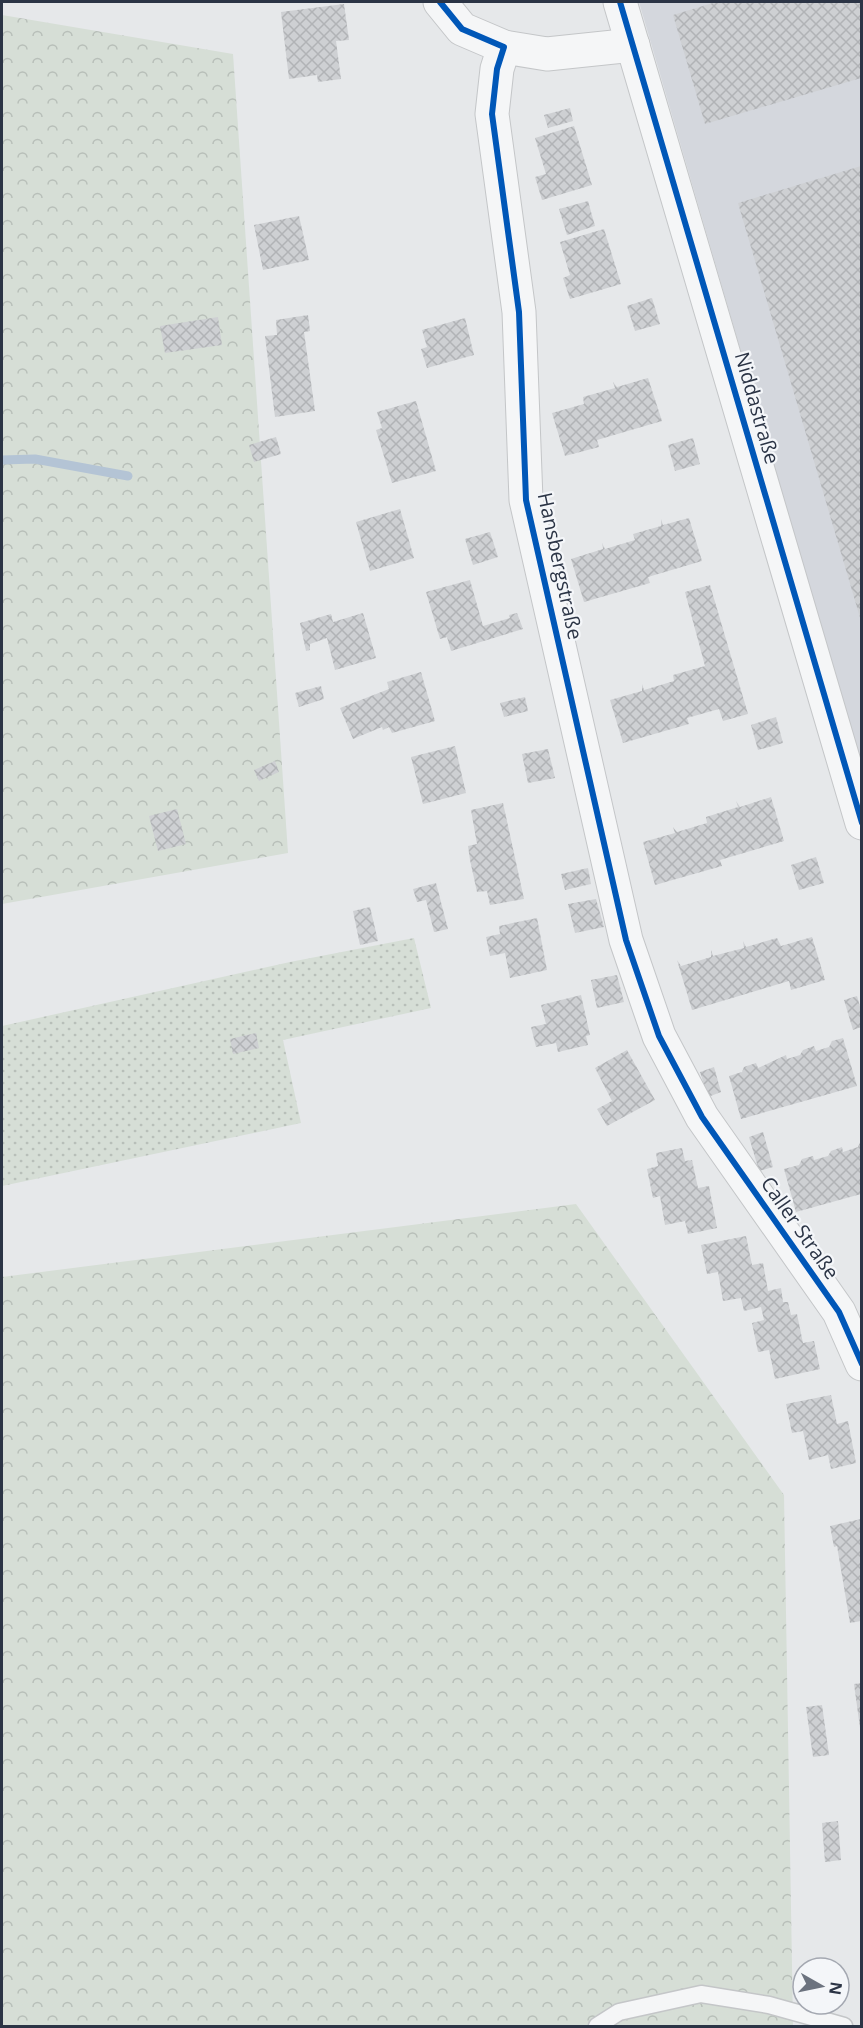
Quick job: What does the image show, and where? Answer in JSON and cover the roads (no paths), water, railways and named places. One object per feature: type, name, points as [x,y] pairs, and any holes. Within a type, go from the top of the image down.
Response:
[{"type":"street","points":[[440,2],[462,29],[504,47],[548,54],[633,45]]},
{"type":"street","name":"Niddastraße","points":[[620,2],[861,823]]},
{"type":"street","name":"Hansbergstraße","points":[[504,47],[497,69],[492,114],[519,312],[526,500],[627,940],[659,1036],[702,1117]]},
{"type":"street","name":"Caller Straße","points":[[702,1117],[850,1307],[861,1364]]},
{"type":"lane","points":[[597,2026],[619,2012],[701,1994],[769,2005],[844,2026]]},
{"type":"waterway","points":[[2,460],[35,459],[128,476]]}]
